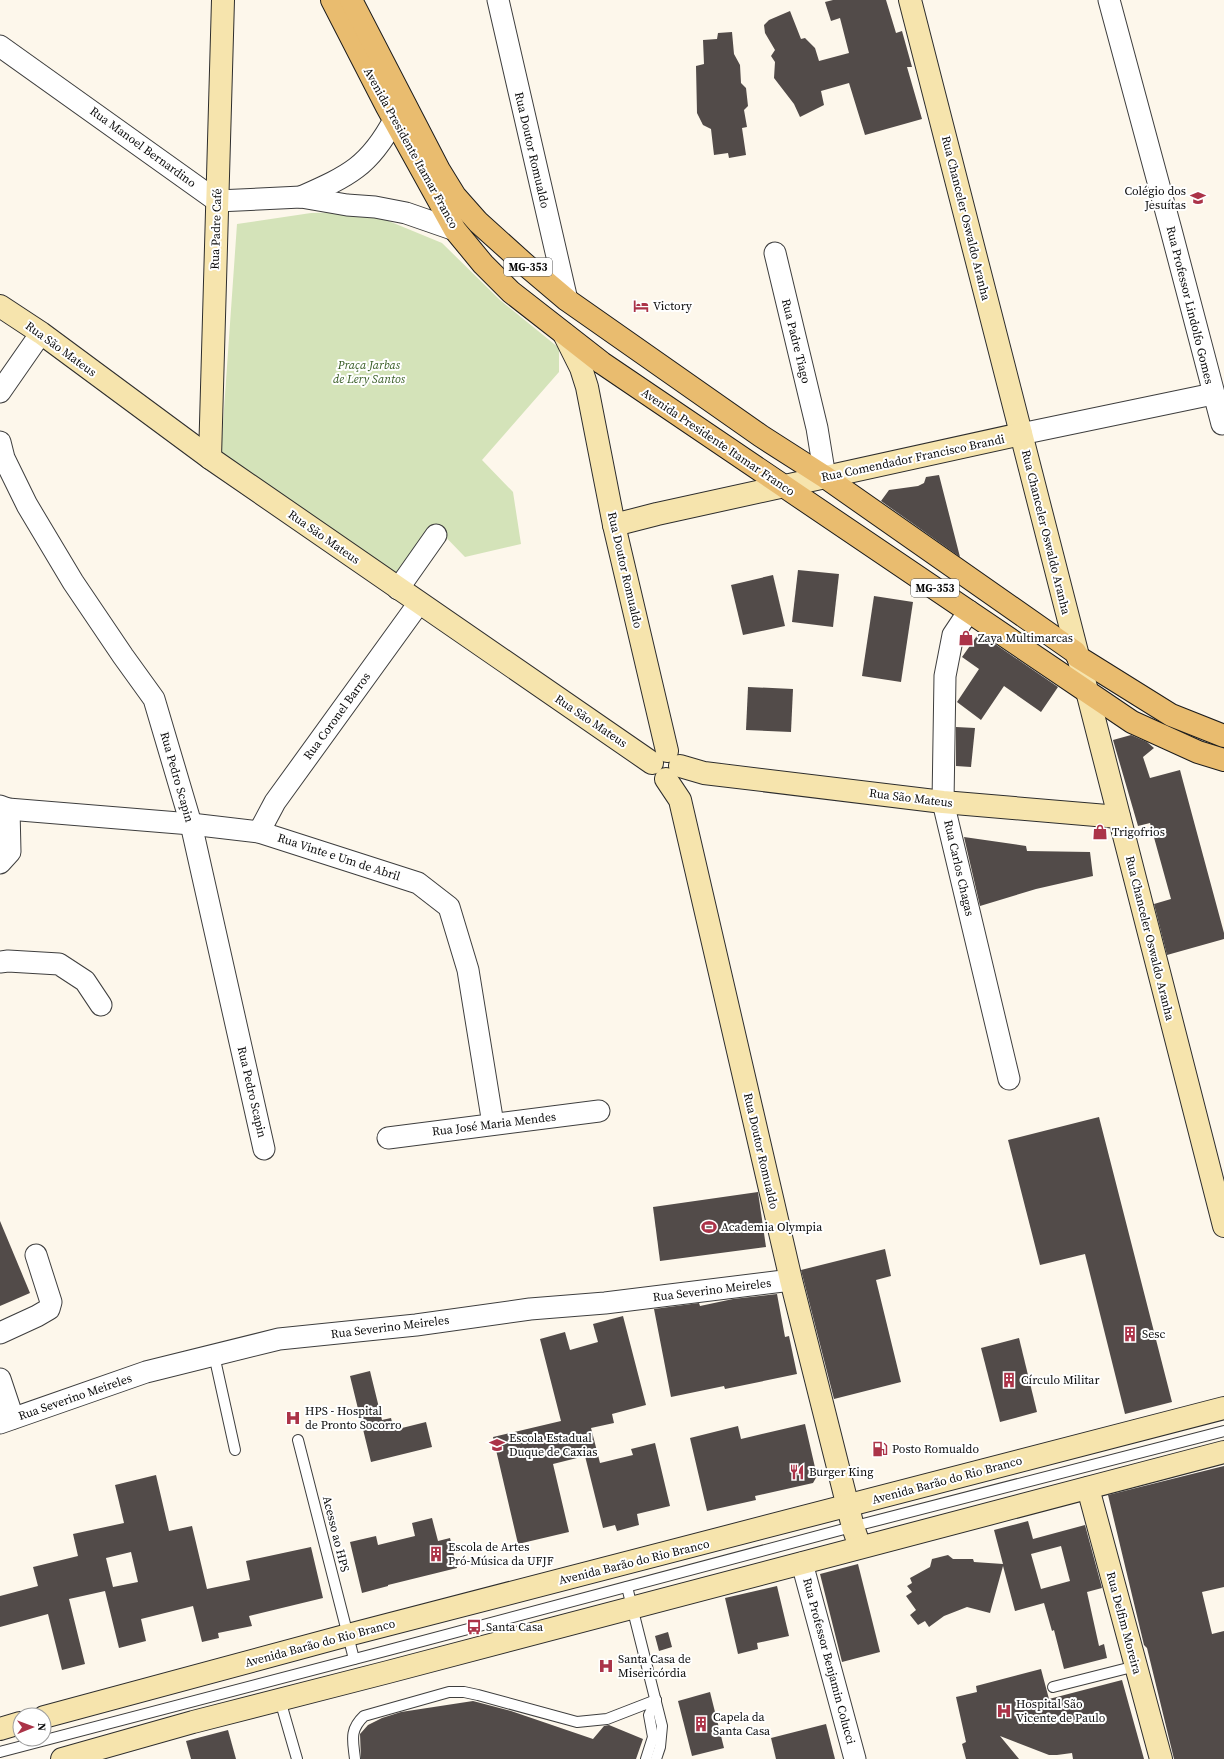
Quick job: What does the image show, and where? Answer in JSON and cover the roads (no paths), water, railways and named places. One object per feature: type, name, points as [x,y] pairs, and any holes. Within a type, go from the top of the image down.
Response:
[{"type":"main road","name":"Rua Padre Café","points":[[210,458],[223,0]]},
{"type":"main road","name":"Avenida Presidente Itamar Franco","points":[[332,0],[394,120],[455,230],[483,264],[511,292],[602,363],[1132,722],[1198,752],[1224,760]]},
{"type":"main road","name":"Avenida Presidente Itamar Franco","points":[[351,0],[439,170],[455,196],[478,222],[528,268],[567,300],[787,454],[825,477],[1075,652],[1078,657],[1171,715],[1224,736]]},
{"type":"main road","name":"Rua Chanceler Oswaldo Aranha","points":[[910,0],[1224,1226]]},
{"type":"main road","name":"Rua São Mateus","points":[[0,306],[41,333],[210,458],[398,589],[666,765],[704,773],[943,802],[1119,817]]},
{"type":"main road","name":"Rua Doutor Romualdo","points":[[564,334],[581,368],[587,387],[614,525],[666,765],[680,800],[791,1280],[850,1517],[860,1547]]},
{"type":"main road","name":"Rua Comendador Francisco Brandi","points":[[614,525],[657,514],[1021,434]]},
{"type":"main road","points":[[783,486],[787,454]]},
{"type":"main road","points":[[680,800],[684,787],[689,780],[704,773]]},
{"type":"main road","name":"Avenida Barão do Rio Branco","points":[[52,1715],[348,1635],[850,1517],[1224,1408]]},
{"type":"main road","name":"Avenida Barão do Rio Branco","points":[[62,1759],[193,1722],[802,1563],[860,1547],[1086,1478],[1224,1452]]},
{"type":"main road","name":"Rua Delfim Moreira","points":[[1086,1478],[1161,1759]]},
{"type":"main road","points":[[0,1729],[12,1725]]},
{"type":"street","name":"Rua Doutor Romualdo","points":[[498,0],[567,300]]},
{"type":"street","name":"Rua Professor Lindolfo Gomes","points":[[1109,0],[1222,424]]},
{"type":"street","name":"Rua Manoel Bernardino","points":[[0,46],[217,201]]},
{"type":"street","points":[[301,197],[346,176],[359,167],[384,139],[394,120]]},
{"type":"street","points":[[217,201],[301,197],[347,205],[375,207],[406,213],[455,230]]},
{"type":"street","name":"Rua Padre Tiago","points":[[775,253],[818,428],[825,477]]},
{"type":"street","points":[[0,392],[41,333]]},
{"type":"street","points":[[587,387],[602,363]]},
{"type":"street","name":"Rua Comendador Francisco Brandi","points":[[1021,434],[1214,394]]},
{"type":"street","points":[[787,454],[804,451],[811,444],[818,428]]},
{"type":"street","name":"Rua Pedro Scapin","points":[[0,442],[4,458],[27,505],[69,576],[154,699],[191,824],[264,1149]]},
{"type":"street","points":[[398,589],[436,535]]},
{"type":"street","name":"Rua Coronel Barros","points":[[259,832],[275,802],[419,603]]},
{"type":"street","name":"Rua Carlos Chagas","points":[[969,611],[953,635],[945,676],[943,802],[1009,1079]]},
{"type":"street","points":[[0,862],[10,852],[4,807]]},
{"type":"street","name":"Rua Vinte e Um de Abril","points":[[4,807],[191,824],[259,832],[418,882],[449,907],[468,970],[493,1124]]},
{"type":"street","points":[[0,962],[8,961],[59,964],[85,981],[101,1005]]},
{"type":"street","name":"Rua José Maria Mendes","points":[[388,1138],[599,1111]]},
{"type":"street","points":[[0,1333],[49,1309],[51,1302],[36,1255]]},
{"type":"street","name":"Rua Severino Meireles","points":[[7,1421],[146,1372],[279,1339],[416,1325],[530,1309],[605,1303],[791,1280]]},
{"type":"street","points":[[0,1379],[7,1421]]},
{"type":"street","name":"Rua Professor Benjamin Colucci","points":[[802,1563],[855,1759]]},
{"type":"lane","points":[[214,1355],[234,1450]]},
{"type":"lane","name":"Avenida Barão do Rio Branco","points":[[0,1752],[627,1587],[850,1517],[1086,1478],[1224,1431]]},
{"type":"lane","name":"Acesso ao HPS","points":[[298,1440],[354,1659]]},
{"type":"lane","points":[[627,1587],[662,1726],[662,1737],[656,1759]]},
{"type":"lane","points":[[1053,1687],[1136,1666]]},
{"type":"lane","points":[[355,1759],[352,1736],[357,1722],[364,1716],[449,1692],[464,1692],[478,1695],[576,1722],[607,1719],[656,1700]]},
{"type":"lane","points":[[280,1700],[297,1759]]},
{"type":"lane","points":[[646,1759],[653,1737],[649,1715],[656,1700]]},
{"type":"place","name":"Colégio dos Jesuítas","points":[[1198,198]]},
{"type":"place","name":"Victory","points":[[641,306]]},
{"type":"place","name":"Zaya Multimarcas","points":[[966,638]]},
{"type":"place","name":"Trigofrios","points":[[1100,832]]},
{"type":"place","name":"Academia Olympia","points":[[709,1227]]},
{"type":"place","name":"Sesc","points":[[1130,1334]]},
{"type":"place","name":"Círculo Militar","points":[[1009,1380]]},
{"type":"place","name":"HPS - Hospital de Pronto Socorro","points":[[293,1418]]},
{"type":"place","name":"Escola Estadual Duque de Caxias","points":[[497,1445]]},
{"type":"place","name":"Posto Romualdo","points":[[880,1449]]},
{"type":"place","name":"Burger King","points":[[797,1472]]},
{"type":"place","name":"Escola de Artes Pró-Música da UFJF","points":[[436,1554]]},
{"type":"place","name":"Santa Casa","points":[[474,1627]]},
{"type":"place","name":"Santa Casa de Misericórdia","points":[[606,1666]]},
{"type":"place","name":"Hospital São Vicente de Paulo","points":[[1004,1711]]},
{"type":"place","name":"Capela da Santa Casa","points":[[701,1724]]},
{"type":"park label","name":"Praça Jarbas de Lery Santos","points":[[369,372]]}]
